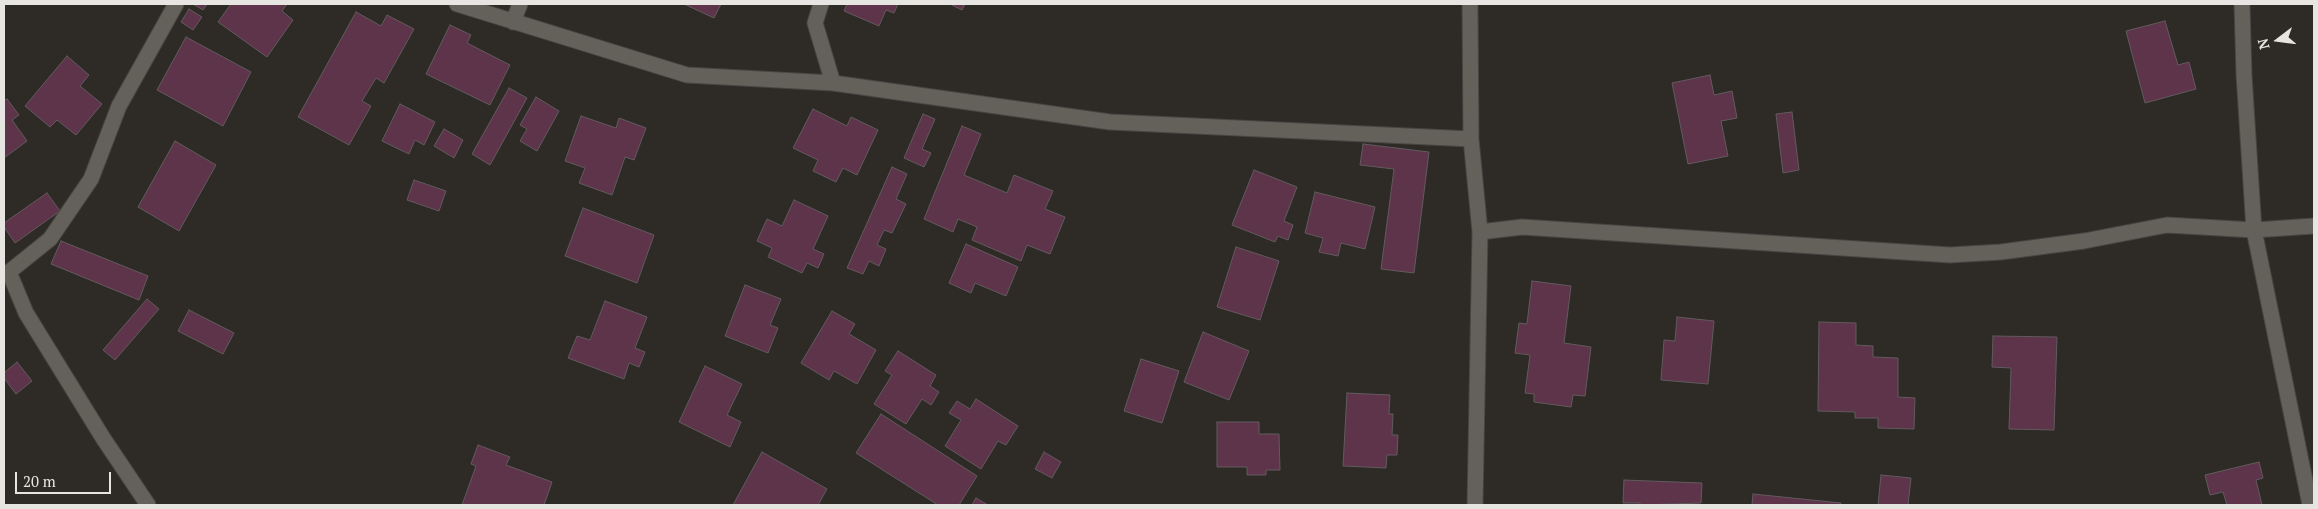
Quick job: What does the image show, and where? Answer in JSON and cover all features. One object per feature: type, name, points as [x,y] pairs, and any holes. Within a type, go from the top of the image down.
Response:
[{"type":"street","points":[[148,505],[102,438],[26,312],[9,272],[50,239],[91,179],[119,106],[176,4]]},
{"type":"street","points":[[457,4],[687,75],[833,83],[1110,122],[1471,139]]},
{"type":"street","points":[[513,22],[520,4]]},
{"type":"street","points":[[821,4],[815,23],[833,83]]},
{"type":"street","points":[[1470,4],[1471,139],[1480,232],[1474,505]]},
{"type":"street","points":[[2242,4],[2244,75],[2254,230],[2310,505]]},
{"type":"street","points":[[1480,232],[1522,227],[1950,255],[2001,252],[2084,241],[2167,224],[2254,230],[2314,226]]},
{"type":"building","points":[[193,4],[207,4],[203,10]]},
{"type":"building","points":[[231,4],[287,4],[282,11],[293,20],[267,57],[218,22]]},
{"type":"building","points":[[684,4],[721,4],[714,18]]},
{"type":"building","points":[[847,4],[898,4],[894,13],[886,10],[879,26],[844,11]]},
{"type":"building","points":[[950,4],[965,4],[962,10]]},
{"type":"building","points":[[189,9],[202,17],[193,30],[181,22]]},
{"type":"building","points":[[356,12],[381,26],[387,15],[414,29],[384,83],[376,78],[362,101],[371,106],[349,145],[298,117]]},
{"type":"building","points":[[2165,21],[2178,65],[2189,62],[2196,89],[2145,103],[2126,31]]},
{"type":"building","points":[[450,25],[471,35],[467,43],[510,65],[490,105],[426,74]]},
{"type":"building","points":[[186,37],[251,72],[223,126],[157,90]]},
{"type":"building","points":[[67,56],[89,75],[80,86],[102,104],[76,135],[57,120],[50,127],[25,106]]},
{"type":"building","points":[[1710,75],[1714,95],[1732,91],[1737,118],[1721,121],[1728,156],[1688,164],[1672,83]]},
{"type":"building","points":[[509,88],[527,98],[490,165],[472,154]]},
{"type":"building","points":[[536,97],[559,111],[537,151],[520,141],[527,129],[520,125]]},
{"type":"building","points":[[7,99],[19,115],[12,120],[27,141],[4,158],[4,101]]},
{"type":"building","points":[[400,104],[435,122],[424,145],[415,140],[409,154],[382,141]]},
{"type":"building","points":[[813,109],[847,126],[851,117],[878,130],[857,175],[843,168],[836,182],[813,171],[818,160],[793,148]]},
{"type":"building","points":[[1792,112],[1799,170],[1783,173],[1776,114]]},
{"type":"building","points":[[923,114],[935,119],[922,149],[931,153],[924,167],[904,158]]},
{"type":"building","points":[[581,116],[616,128],[619,118],[646,128],[634,160],[625,157],[612,195],[579,183],[585,168],[565,161]]},
{"type":"building","points":[[962,126],[981,134],[964,175],[1007,193],[1014,175],[1053,191],[1045,209],[1065,217],[1050,254],[1027,245],[1021,261],[972,240],[977,227],[958,219],[953,232],[924,219]]},
{"type":"building","points":[[444,129],[463,140],[454,158],[434,146]]},
{"type":"building","points":[[175,141],[216,165],[179,231],[138,207]]},
{"type":"building","points":[[1363,144],[1429,152],[1414,273],[1381,269],[1394,169],[1360,165]]},
{"type":"building","points":[[892,167],[907,174],[896,199],[906,204],[892,233],[884,230],[877,245],[886,249],[879,266],[869,261],[863,274],[847,268]]},
{"type":"building","points":[[1254,170],[1297,187],[1284,221],[1293,225],[1288,240],[1278,236],[1275,242],[1232,225]]},
{"type":"building","points":[[414,180],[446,191],[439,211],[407,200]]},
{"type":"building","points":[[1315,192],[1375,207],[1365,249],[1341,243],[1338,256],[1319,252],[1323,238],[1305,233]]},
{"type":"building","points":[[47,193],[60,211],[15,243],[4,227],[4,223]]},
{"type":"building","points":[[794,200],[828,216],[813,249],[824,254],[818,268],[807,263],[802,273],[768,257],[772,248],[757,241],[767,219],[782,226]]},
{"type":"building","points":[[583,208],[654,235],[637,283],[565,256]]},
{"type":"building","points":[[61,241],[148,276],[139,300],[51,264]]},
{"type":"building","points":[[966,244],[1018,267],[1006,296],[975,283],[971,293],[949,283]]},
{"type":"building","points":[[1236,247],[1279,261],[1260,320],[1217,307]]},
{"type":"building","points":[[1532,281],[1571,286],[1564,343],[1591,347],[1585,396],[1573,395],[1571,407],[1534,402],[1534,394],[1525,393],[1530,355],[1515,353],[1519,323],[1527,324]]},
{"type":"building","points":[[745,285],[781,299],[770,325],[778,328],[768,353],[725,336]]},
{"type":"building","points":[[147,299],[159,309],[115,360],[103,350]]},
{"type":"building","points":[[605,301],[647,317],[635,348],[645,352],[639,367],[629,363],[624,379],[568,358],[577,336],[590,340]]},
{"type":"building","points":[[189,310],[234,333],[223,354],[178,331]]},
{"type":"building","points":[[832,311],[855,324],[849,334],[876,350],[857,384],[834,371],[829,380],[801,363]]},
{"type":"building","points":[[1677,317],[1714,321],[1708,384],[1661,380],[1664,340],[1675,341]]},
{"type":"building","points":[[1819,322],[1856,323],[1856,345],[1873,346],[1873,357],[1898,358],[1898,397],[1915,398],[1914,429],[1878,428],[1878,418],[1855,418],[1855,412],[1818,411]]},
{"type":"building","points":[[1203,332],[1249,351],[1229,400],[1184,382]]},
{"type":"building","points":[[1993,336],[2057,337],[2054,430],[2009,429],[2011,368],[1992,367]]},
{"type":"building","points":[[898,351],[936,375],[930,386],[939,392],[931,405],[922,399],[906,424],[874,404],[892,375],[885,371]]},
{"type":"building","points":[[1141,359],[1179,371],[1162,423],[1124,411]]},
{"type":"building","points":[[17,362],[32,381],[16,394],[4,378],[4,373]]},
{"type":"building","points":[[705,366],[742,384],[727,415],[741,422],[730,447],[679,422]]},
{"type":"building","points":[[1347,393],[1390,395],[1389,414],[1393,414],[1392,435],[1398,435],[1397,455],[1387,455],[1386,468],[1343,466]]},
{"type":"building","points":[[976,399],[1018,426],[1006,445],[998,441],[981,469],[945,446],[961,420],[949,413],[957,401],[970,409]]},
{"type":"building","points":[[881,414],[977,476],[959,505],[938,505],[856,453]]},
{"type":"building","points":[[1217,422],[1259,422],[1259,434],[1279,434],[1280,470],[1266,470],[1266,475],[1247,475],[1247,467],[1217,467]]},
{"type":"building","points":[[478,445],[510,457],[506,465],[552,482],[544,505],[462,505],[476,466],[471,464]]},
{"type":"building","points":[[762,452],[827,489],[818,505],[733,505]]},
{"type":"building","points":[[1044,452],[1061,462],[1052,478],[1035,469]]},
{"type":"building","points":[[2259,462],[2263,478],[2256,480],[2262,505],[2227,505],[2223,492],[2210,495],[2205,475]]},
{"type":"building","points":[[1881,475],[1911,478],[1908,505],[1878,505]]},
{"type":"building","points":[[1624,480],[1702,483],[1701,503],[1640,505],[1640,503],[1623,503]]},
{"type":"building","points":[[1753,494],[1841,503],[1840,505],[1752,505]]},
{"type":"building","points":[[976,498],[988,505],[972,505]]}]
